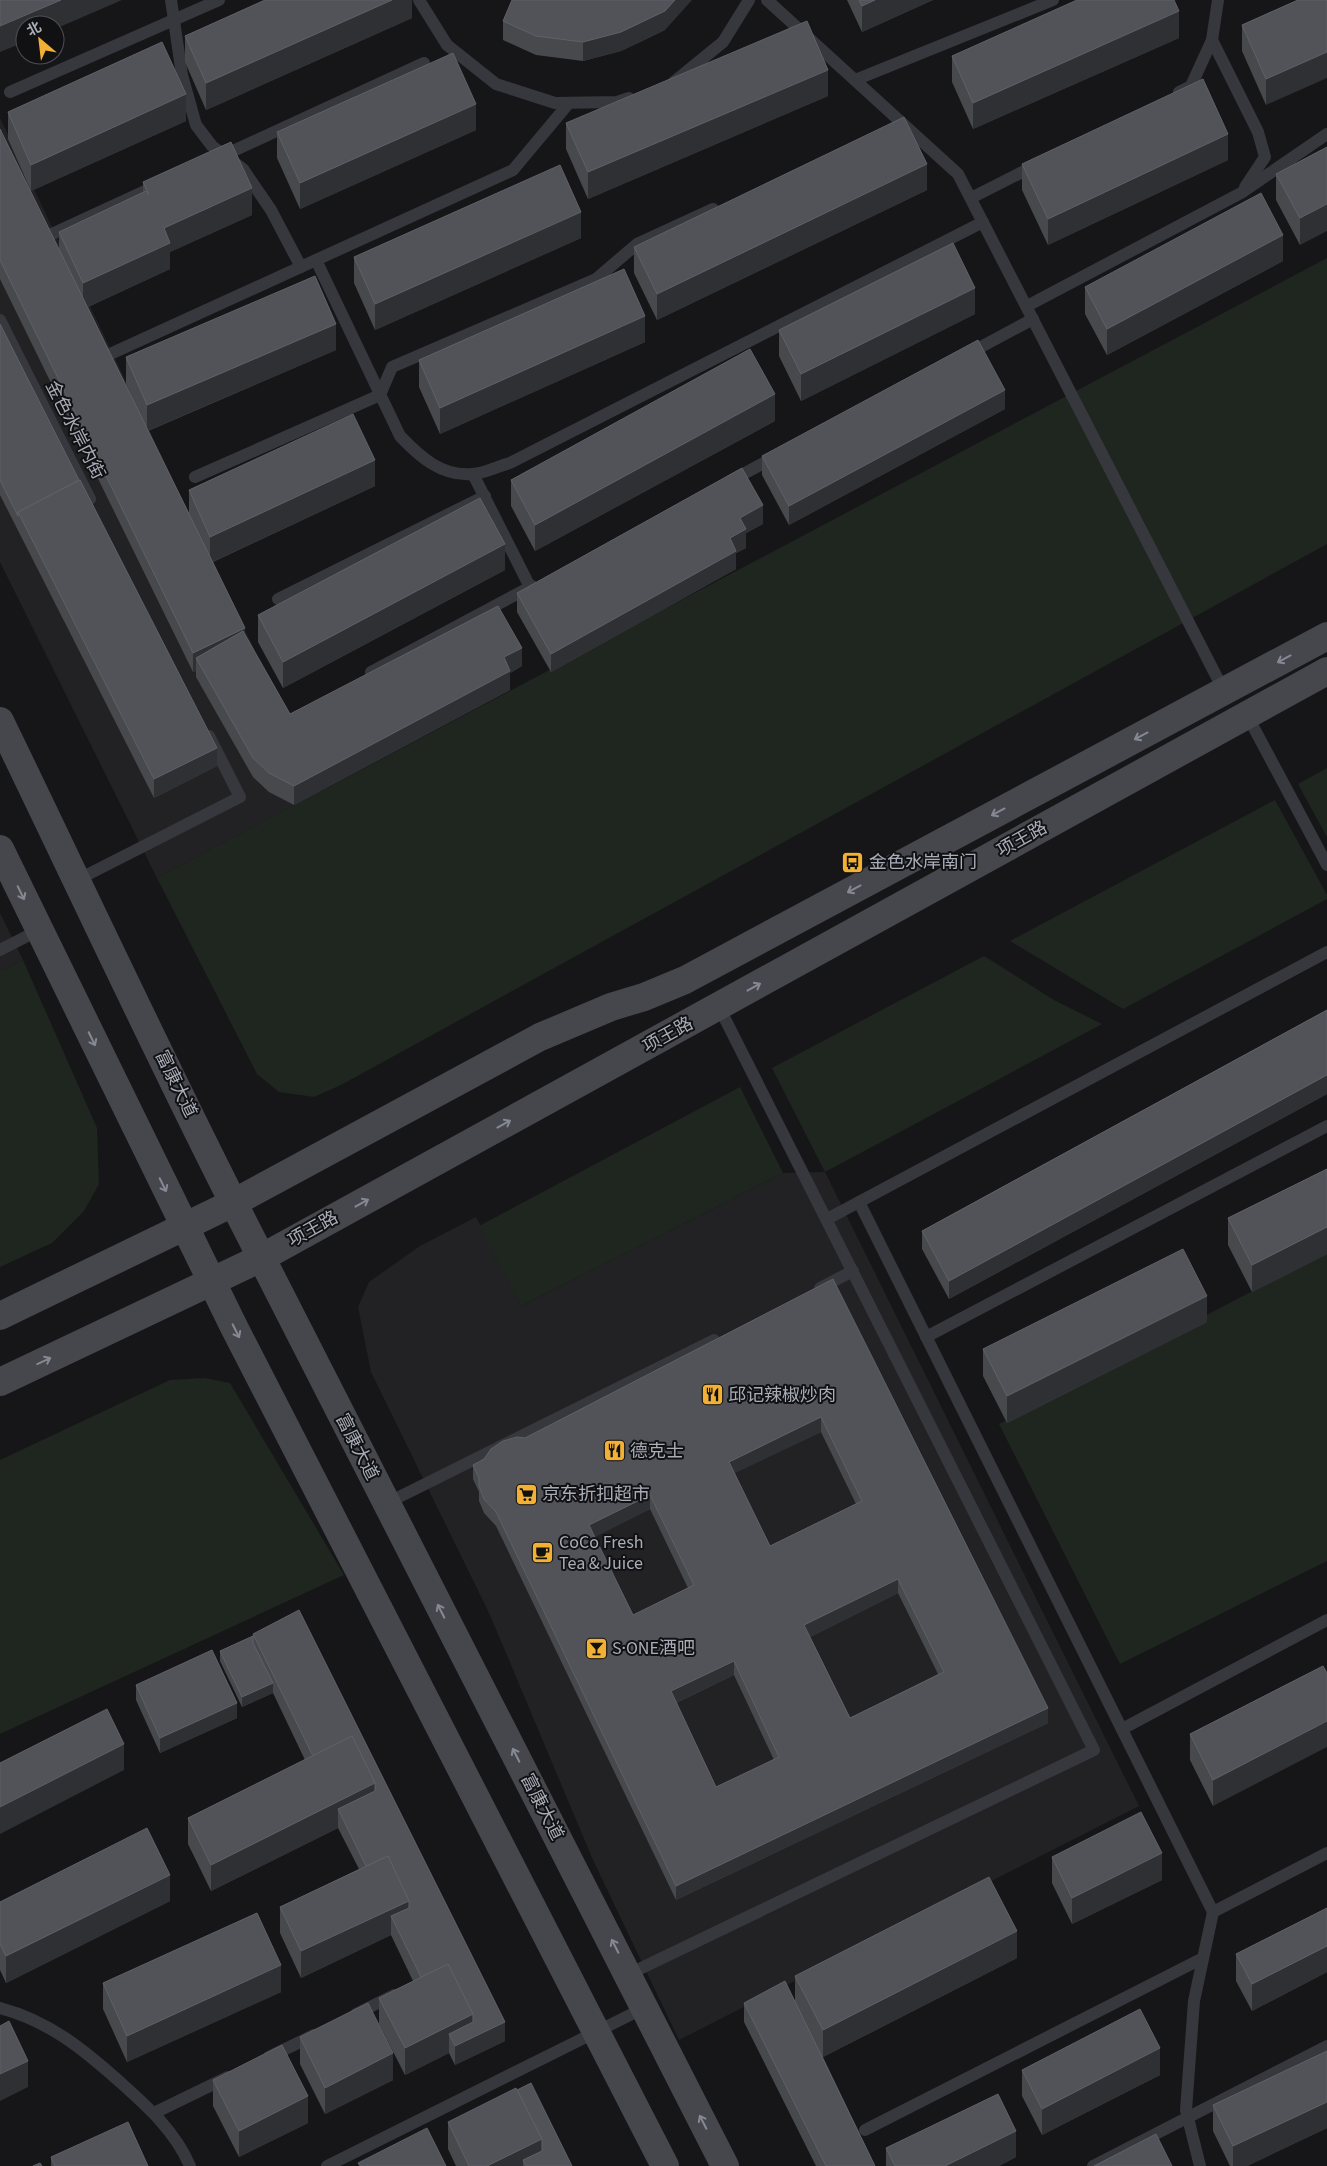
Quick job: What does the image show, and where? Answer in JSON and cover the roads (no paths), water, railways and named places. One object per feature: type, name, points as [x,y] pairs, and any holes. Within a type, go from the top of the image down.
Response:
[{"type":"street","name":"项王路","points":[[0,1316],[233,1203],[540,1038],[611,1007],[644,997],[685,980],[1327,636]]},
{"type":"street","name":"项王路","points":[[0,1382],[261,1258],[1327,671]]},
{"type":"street","name":"富康大道","points":[[0,721],[233,1203],[385,1504],[646,2007],[725,2166]]},
{"type":"street","points":[[0,849],[184,1227],[665,2166]]},
{"type":"lane","points":[[171,0],[182,75],[196,125],[212,146],[243,169],[266,203],[301,267]]},
{"type":"lane","points":[[10,92],[220,0]]},
{"type":"lane","points":[[418,0],[447,45],[496,84],[555,103],[616,102],[642,93]]},
{"type":"lane","points":[[658,87],[675,81],[723,42],[749,0]]},
{"type":"lane","points":[[767,0],[855,80],[898,125],[958,174],[1224,691]]},
{"type":"lane","points":[[855,80],[1053,0]]},
{"type":"lane","points":[[1165,100],[1192,86],[1212,40],[1218,0]]},
{"type":"lane","points":[[1212,40],[1258,132],[1265,157],[1241,193]]},
{"type":"lane","points":[[206,163],[424,63]]},
{"type":"lane","points":[[108,355],[513,170],[570,103]]},
{"type":"lane","points":[[1027,306],[1241,193],[1327,134]]},
{"type":"lane","points":[[971,198],[1050,158]]},
{"type":"lane","points":[[52,234],[170,180]]},
{"type":"lane","points":[[195,476],[380,395],[392,367],[596,279],[638,244],[726,204]]},
{"type":"lane","points":[[316,260],[400,436],[421,458],[450,473],[473,474],[510,463],[983,222]]},
{"type":"lane","points":[[955,361],[1033,319]]},
{"type":"lane","name":"金色水岸内街","points":[[0,320],[98,514]]},
{"type":"lane","points":[[721,486],[790,449]]},
{"type":"lane","points":[[473,474],[530,587]]},
{"type":"lane","points":[[278,599],[485,496]]},
{"type":"lane","points":[[360,678],[547,578]]},
{"type":"lane","points":[[1247,715],[1327,865]]},
{"type":"lane","points":[[77,880],[240,798],[205,727]]},
{"type":"lane","points":[[0,950],[39,930]]},
{"type":"lane","points":[[827,1219],[1327,952]]},
{"type":"lane","points":[[629,1974],[1094,1750],[719,1007]]},
{"type":"lane","points":[[926,1337],[1327,1126]]},
{"type":"lane","points":[[859,1202],[1213,1912],[1194,2001],[1186,2110],[1200,2166]]},
{"type":"lane","points":[[809,1294],[853,1271]]},
{"type":"lane","points":[[385,1504],[728,1333]]},
{"type":"lane","points":[[1122,1729],[1327,1620]]},
{"type":"lane","points":[[1213,1912],[1327,1853]]},
{"type":"lane","points":[[865,2130],[1203,1958]]},
{"type":"lane","points":[[341,2021],[394,1995]]},
{"type":"lane","points":[[327,2166],[646,2007]]},
{"type":"lane","points":[[0,2008],[19,2014],[79,2046],[154,2113],[182,2147],[190,2166]]},
{"type":"lane","points":[[261,2061],[323,2030]]},
{"type":"lane","points":[[1093,2166],[1327,2046]]},
{"type":"lane","points":[[154,2113],[243,2069]]},
{"type":"place","name":"金色水岸南门","points":[[853,862]]},
{"type":"place","name":"邱记辣椒炒肉","points":[[712,1395]]},
{"type":"place","name":"德克士","points":[[614,1451]]},
{"type":"place","name":"京东折扣超市","points":[[526,1494]]},
{"type":"place","name":"CoCo Fresh Tea & Juice","points":[[543,1552]]},
{"type":"place","name":"S·ONE酒吧","points":[[596,1648]]}]
